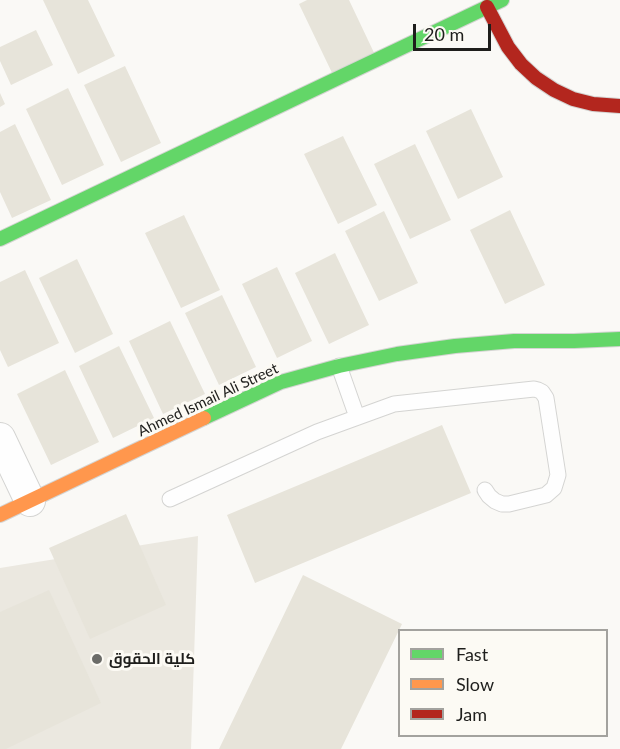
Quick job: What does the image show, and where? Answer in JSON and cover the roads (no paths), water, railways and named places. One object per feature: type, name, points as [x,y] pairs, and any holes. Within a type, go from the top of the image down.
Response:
[{"type":"street","points":[[0,240],[502,0]]},
{"type":"street","points":[[487,7],[508,47],[536,78],[573,99],[593,104],[620,106]]},
{"type":"street","name":"Ahmed Ismail Ali Street","points":[[0,515],[281,382],[339,366],[397,354],[455,346],[514,341],[620,339]]},
{"type":"street","points":[[0,438],[30,501]]},
{"type":"lane","points":[[339,366],[357,417]]},
{"type":"lane","points":[[170,499],[317,432],[394,404],[534,389],[542,392],[546,398],[558,475],[554,488],[546,495],[509,504],[495,501],[485,490]]},
{"type":"place","name":"كلية الحقوق","points":[[97,659]]}]
